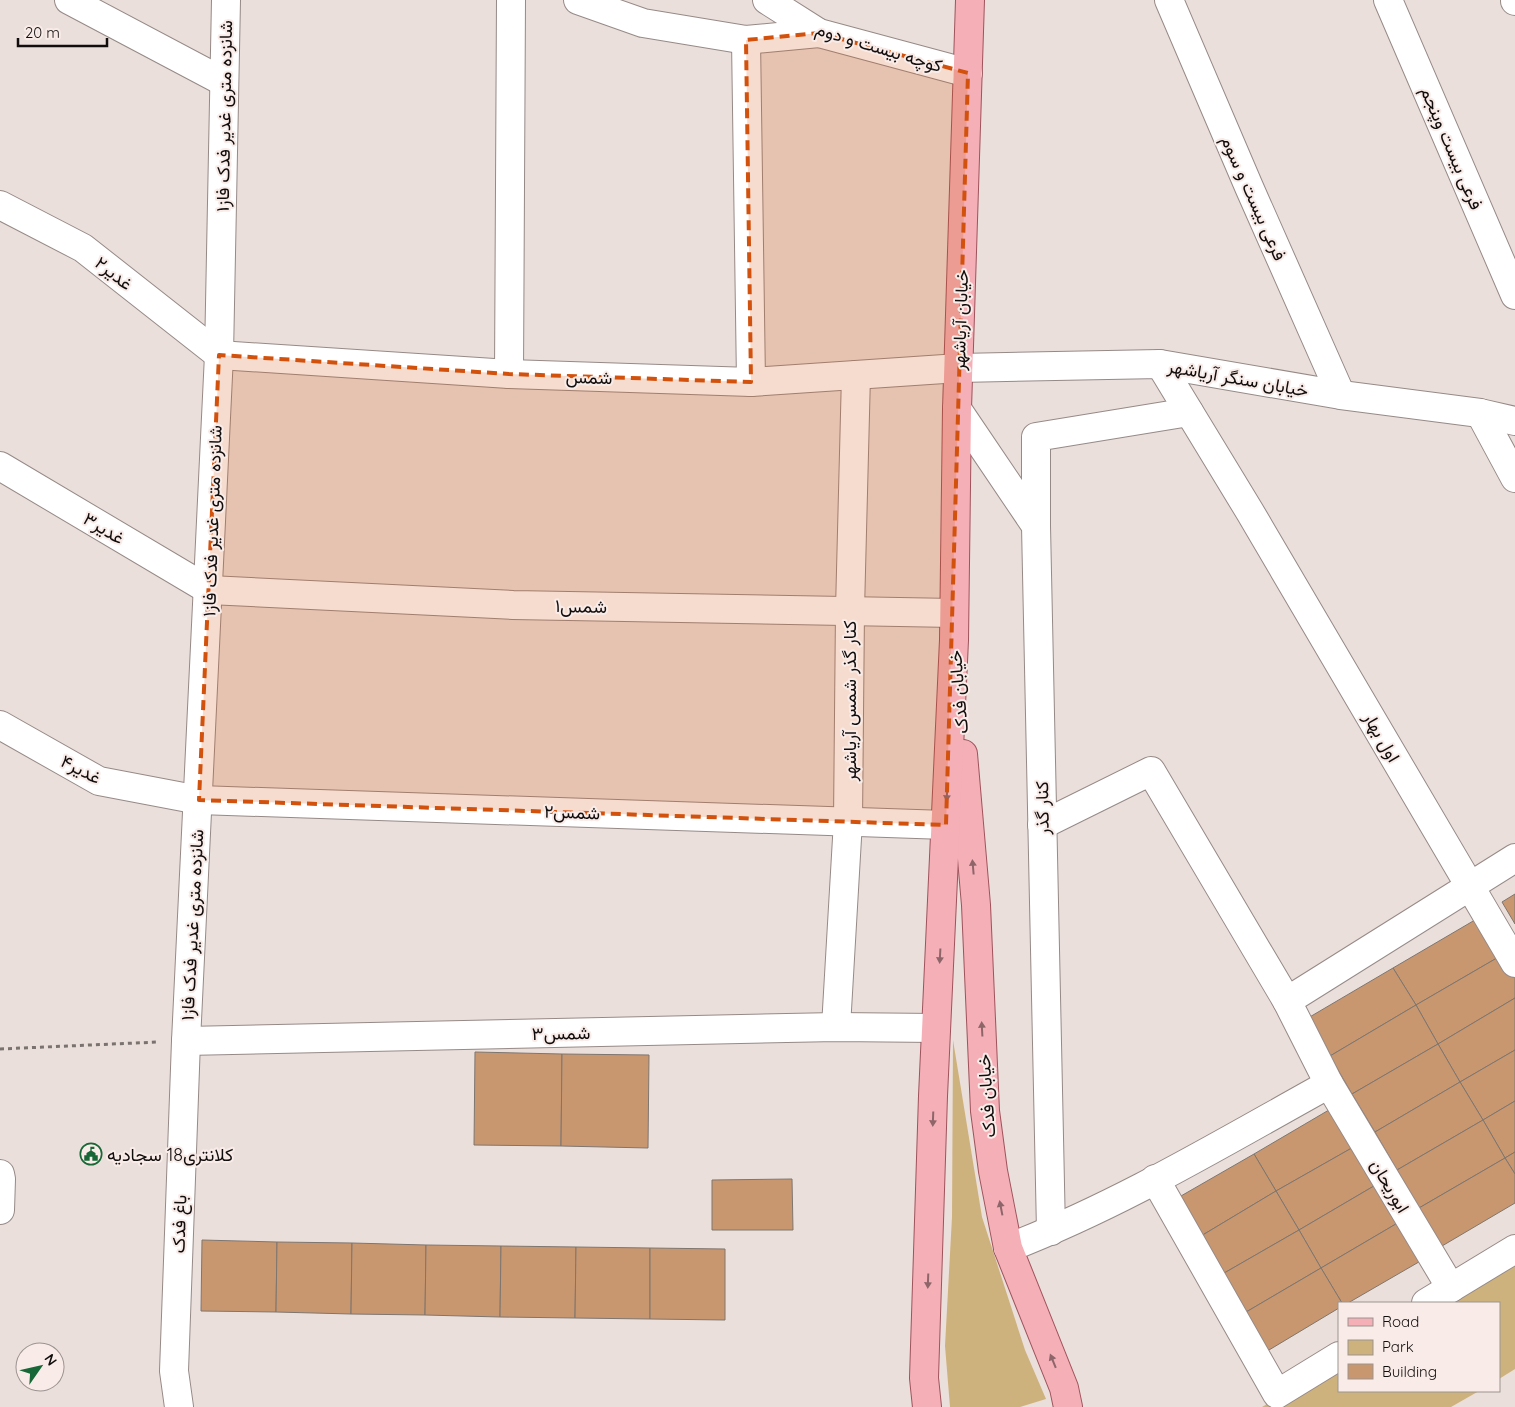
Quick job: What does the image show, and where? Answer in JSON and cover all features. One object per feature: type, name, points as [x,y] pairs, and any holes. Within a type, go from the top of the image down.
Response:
[{"type":"main road","name":"خیابان آریاشهر","points":[[954,640],[959,368],[970,0]]},
{"type":"main road","name":"خیابان فدک","points":[[927,1407],[924,1378],[936,1028],[954,640]]},
{"type":"main road","name":"خیابان فدک","points":[[954,640],[976,905],[985,1111],[1008,1248],[1064,1388],[1068,1407]]},
{"type":"street","points":[[69,0],[224,82]]},
{"type":"street","name":"شانزده متری غدیر فدک فاز۱","points":[[186,1041],[219,355],[226,0]]},
{"type":"street","points":[[508,374],[511,0]]},
{"type":"street","points":[[578,0],[642,23],[746,40],[819,33]]},
{"type":"street","name":"کوچه بیست و دوم","points":[[766,0],[819,33],[968,73]]},
{"type":"street","name":"فرعی بیست و سوم","points":[[1169,0],[1248,187],[1341,395]]},
{"type":"street","name":"فرعی بیست وپنجم","points":[[1388,0],[1515,295]]},
{"type":"street","points":[[746,40],[752,382]]},
{"type":"street","name":"غدیر۲","points":[[0,205],[83,248],[219,355]]},
{"type":"street","name":"شمس","points":[[219,355],[508,374],[752,382],[959,368]]},
{"type":"street","name":"خیابان سنگر آریاشهر","points":[[959,368],[1160,364],[1341,395],[1480,413],[1515,421]]},
{"type":"street","name":"اول بهار","points":[[1160,364],[1250,512],[1515,962]]},
{"type":"street","name":"کنار گذر شمس آریاشهر","points":[[836,1027],[848,821],[850,610],[856,375]]},
{"type":"street","points":[[958,409],[1036,526]]},
{"type":"street","name":"کنار گذر","points":[[1051,1232],[1036,526],[1036,437],[1189,412]]},
{"type":"street","points":[[1480,413],[1515,478]]},
{"type":"street","name":"غدیر۳","points":[[0,466],[209,590]]},
{"type":"street","name":"شمس۱","points":[[209,590],[513,604],[954,613]]},
{"type":"street","name":"غدیر۴","points":[[0,725],[99,781],[199,800]]},
{"type":"street","name":"ابوریحان","points":[[1042,825],[1151,771],[1287,1001],[1329,1084],[1450,1288]]},
{"type":"street","name":"شمس۲","points":[[199,800],[946,825]]},
{"type":"street","points":[[1287,1001],[1515,858]]},
{"type":"street","name":"شمس۳","points":[[186,1041],[836,1027],[936,1028]]},
{"type":"street","name":"باغ فدک","points":[[179,1407],[174,1371],[186,1041]]},
{"type":"street","points":[[1008,1248],[1051,1232],[1155,1179],[1329,1084]]},
{"type":"street","points":[[0,1174],[0,1210]]},
{"type":"street","points":[[1155,1179],[1276,1394],[1338,1357]]},
{"type":"street","points":[[1428,1302],[1515,1249]]},
{"type":"path","points":[[0,1049],[186,1041]]},
{"type":"highlighted area","points":[[819,33],[968,73],[946,825],[199,800],[219,355],[509,374],[751,382],[746,40]]},
{"type":"green space","points":[[953,1040],[982,1217],[1025,1350],[1046,1399],[1020,1407],[950,1407],[945,1346],[952,1217]]},
{"type":"green space","points":[[1515,1256],[1515,1369],[1500,1378],[1500,1302],[1437,1302]]},
{"type":"green space","points":[[1338,1362],[1338,1392],[1477,1392],[1451,1407],[1262,1407]]},
{"type":"building","points":[[1515,894],[1515,924],[1502,902]]},
{"type":"building","points":[[1480,917],[1502,955],[1416,1005],[1393,968]]},
{"type":"building","points":[[1502,955],[1515,977],[1515,998],[1438,1044],[1416,1005]]},
{"type":"building","points":[[1393,968],[1416,1005],[1330,1056],[1308,1018]]},
{"type":"building","points":[[1515,998],[1515,1050],[1460,1082],[1438,1044]]},
{"type":"building","points":[[1416,1005],[1438,1044],[1352,1094],[1330,1056]]},
{"type":"building","points":[[1438,1044],[1460,1082],[1375,1132],[1352,1094]]},
{"type":"building","points":[[1515,1050],[1515,1101],[1483,1120],[1460,1082]]},
{"type":"building","points":[[475,1052],[562,1054],[561,1146],[474,1145]]},
{"type":"building","points":[[562,1054],[649,1055],[648,1148],[561,1146]]},
{"type":"building","points":[[1460,1082],[1483,1120],[1397,1170],[1375,1132]]},
{"type":"building","points":[[1515,1101],[1515,1152],[1505,1158],[1483,1120]]},
{"type":"building","points":[[1334,1107],[1357,1145],[1276,1191],[1254,1154]]},
{"type":"building","points":[[1483,1120],[1505,1158],[1419,1208],[1397,1170]]},
{"type":"building","points":[[1357,1145],[1379,1183],[1299,1230],[1276,1191]]},
{"type":"building","points":[[1515,1152],[1515,1174],[1505,1158]]},
{"type":"building","points":[[1254,1154],[1276,1191],[1196,1239],[1174,1200]]},
{"type":"building","points":[[1505,1158],[1515,1174],[1515,1203],[1442,1246],[1419,1208]]},
{"type":"building","points":[[792,1179],[793,1230],[712,1230],[712,1180]]},
{"type":"building","points":[[1379,1183],[1401,1221],[1321,1268],[1299,1230]]},
{"type":"building","points":[[1276,1191],[1299,1230],[1219,1276],[1196,1239]]},
{"type":"building","points":[[1401,1221],[1424,1259],[1350,1302],[1341,1302],[1321,1268]]},
{"type":"building","points":[[1299,1230],[1321,1268],[1241,1315],[1219,1276]]},
{"type":"building","points":[[202,1240],[277,1242],[276,1312],[201,1311]]},
{"type":"building","points":[[277,1242],[352,1243],[351,1314],[276,1312]]},
{"type":"building","points":[[352,1243],[426,1245],[425,1315],[351,1314]]},
{"type":"building","points":[[426,1245],[501,1246],[500,1317],[425,1315]]},
{"type":"building","points":[[501,1246],[576,1247],[575,1318],[500,1317]]},
{"type":"building","points":[[576,1247],[650,1248],[650,1319],[575,1318]]},
{"type":"building","points":[[650,1248],[725,1249],[725,1320],[650,1319]]},
{"type":"building","points":[[1321,1268],[1341,1302],[1338,1302],[1338,1309],[1264,1353],[1241,1315]]},
{"type":"place","name":"کلانتری18 سجادیه","points":[[91,1154]]}]
